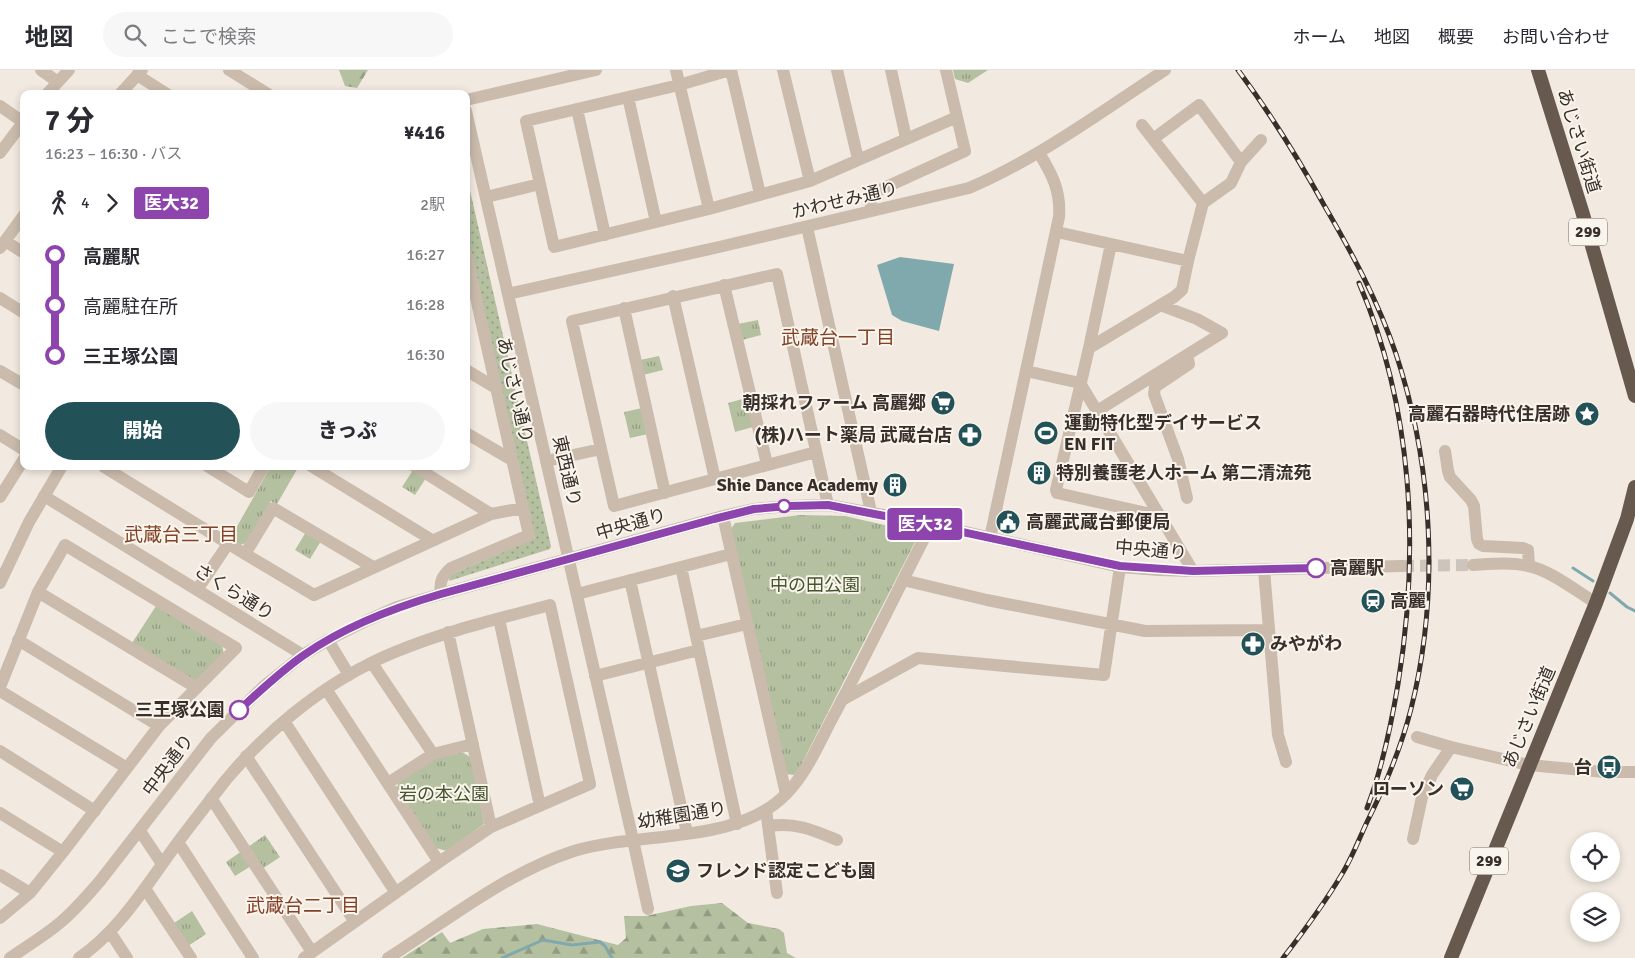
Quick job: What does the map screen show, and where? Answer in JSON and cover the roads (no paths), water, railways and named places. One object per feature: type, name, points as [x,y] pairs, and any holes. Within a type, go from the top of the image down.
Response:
[{"type":"highway","name":"あじさい街道","points":[[1538,70],[1582,211],[1635,394]]},
{"type":"highway","name":"あじさい街道","points":[[1451,958],[1596,603],[1627,519],[1635,487]]},
{"type":"street","points":[[41,70],[58,82]]},
{"type":"street","points":[[51,90],[68,70]]},
{"type":"street","points":[[229,70],[262,90]]},
{"type":"street","points":[[470,99],[596,70]]},
{"type":"street","points":[[676,70],[709,209]]},
{"type":"street","points":[[760,194],[731,70],[679,85],[526,121],[554,247],[709,209],[810,181],[957,117]]},
{"type":"street","points":[[783,70],[810,181]]},
{"type":"street","points":[[837,70],[858,159]]},
{"type":"street","points":[[891,70],[906,138]]},
{"type":"street","points":[[873,210],[870,202],[873,192],[965,151],[946,70]]},
{"type":"street","name":"かわせみ通り","points":[[508,294],[807,227],[873,210],[922,201],[969,188],[1003,173],[1039,153],[1162,71]]},
{"type":"street","points":[[124,90],[139,73],[162,90]]},
{"type":"street","points":[[628,97],[656,222]]},
{"type":"street","points":[[1153,139],[1200,105],[1241,162]]},
{"type":"street","points":[[0,106],[20,119]]},
{"type":"street","points":[[577,109],[605,235]]},
{"type":"street","points":[[0,153],[20,125]]},
{"type":"street","points":[[1142,125],[1203,203]]},
{"type":"street","name":"東西通り","points":[[470,128],[648,909]]},
{"type":"street","points":[[1089,348],[1174,297],[1182,290],[1203,203],[1231,183],[1241,162],[1261,140]]},
{"type":"street","points":[[990,538],[1056,232],[1060,204],[1051,172],[1039,153]]},
{"type":"street","points":[[486,197],[540,184]]},
{"type":"street","points":[[20,220],[2,245],[20,252]]},
{"type":"street","points":[[807,227],[871,512]]},
{"type":"street","points":[[1056,232],[1188,260]]},
{"type":"street","points":[[1110,244],[1089,348],[1056,490],[1057,493],[1160,516]]},
{"type":"street","name":"あじさい通り","points":[[441,594],[440,581],[451,568],[529,535],[470,270]]},
{"type":"street","points":[[816,452],[614,506],[572,321],[673,296],[778,274],[828,505]]},
{"type":"street","points":[[724,285],[767,464]]},
{"type":"street","points":[[673,296],[715,478]]},
{"type":"street","points":[[0,298],[20,310]]},
{"type":"street","points":[[1097,411],[1222,333],[1197,319],[1160,305]]},
{"type":"street","points":[[470,308],[480,314]]},
{"type":"street","points":[[624,308],[664,493]]},
{"type":"street","points":[[1187,355],[1190,364],[1155,387],[1154,394],[1178,459],[1187,498]]},
{"type":"street","points":[[0,371],[20,383]]},
{"type":"street","points":[[1026,371],[1080,383],[1193,571]]},
{"type":"street","points":[[470,372],[496,388]]},
{"type":"street","points":[[0,435],[20,448]]},
{"type":"street","points":[[470,435],[512,460]]},
{"type":"street","points":[[546,461],[601,449]]},
{"type":"street","points":[[1445,451],[1450,477],[1474,506],[1479,544],[1528,550],[1529,566]]},
{"type":"street","points":[[0,496],[20,465]]},
{"type":"street","points":[[0,583],[16,547],[60,470]]},
{"type":"street","points":[[109,470],[314,595],[491,514],[523,508]]},
{"type":"street","points":[[213,470],[249,492],[262,470]]},
{"type":"street","points":[[318,470],[432,540]]},
{"type":"street","points":[[420,470],[491,514]]},
{"type":"street","name":"さくら通り","points":[[44,496],[303,655]]},
{"type":"street","name":"中央通り","points":[[10,958],[62,921],[100,881],[211,738],[263,687],[303,655],[328,640],[398,607],[441,594],[722,516],[754,509],[789,506],[828,505],[871,512],[1120,566],[1193,571],[1402,566]]},
{"type":"street","points":[[245,554],[273,508],[373,567]]},
{"type":"street","points":[[722,516],[786,794]]},
{"type":"street","name":"幼稚園通り","points":[[388,958],[503,883],[539,865],[575,851],[604,844],[737,824],[749,820],[766,810],[786,794],[805,768],[842,700],[931,525]]},
{"type":"street","points":[[198,590],[228,544]]},
{"type":"street","points":[[0,687],[38,592],[65,545],[236,648],[159,726],[30,893],[0,918]]},
{"type":"street","points":[[577,594],[731,554]]},
{"type":"street","points":[[1473,565],[1506,564],[1529,566],[1556,578],[1596,603]]},
{"type":"street","points":[[842,700],[918,658],[1104,675],[1120,566]]},
{"type":"street","points":[[680,567],[737,824]]},
{"type":"street","points":[[1264,570],[1278,735],[1286,762]]},
{"type":"street","points":[[630,580],[687,833]]},
{"type":"street","points":[[903,580],[987,600],[1145,631],[1269,630]]},
{"type":"street","points":[[38,592],[197,688]]},
{"type":"street","points":[[79,958],[91,950],[110,932],[146,890],[178,842],[211,798],[246,756],[284,722],[326,689],[372,662],[394,652],[448,632],[550,604],[590,784],[491,827],[308,955],[211,798]]},
{"type":"street","points":[[499,619],[540,806]]},
{"type":"street","points":[[696,636],[747,624]]},
{"type":"street","points":[[448,632],[491,827]]},
{"type":"street","points":[[18,640],[159,726]]},
{"type":"street","points":[[328,640],[349,675]]},
{"type":"street","points":[[595,676],[699,650]]},
{"type":"street","points":[[372,662],[434,754]]},
{"type":"street","points":[[326,689],[440,862]]},
{"type":"street","points":[[0,691],[127,768]]},
{"type":"street","points":[[284,722],[396,893]]},
{"type":"street","points":[[1417,737],[1529,765],[1590,771],[1635,772]]},
{"type":"street","points":[[388,783],[434,754],[473,744]]},
{"type":"street","points":[[1414,838],[1422,797],[1432,775],[1451,747]]},
{"type":"street","points":[[0,751],[95,811]]},
{"type":"street","points":[[246,756],[355,922]]},
{"type":"street","points":[[766,810],[777,893]]},
{"type":"street","points":[[0,814],[63,852]]},
{"type":"street","points":[[769,826],[782,824],[805,827],[837,840]]},
{"type":"street","points":[[140,831],[162,864]]},
{"type":"street","points":[[178,842],[254,958]]},
{"type":"street","points":[[0,875],[30,893]]},
{"type":"street","points":[[146,890],[190,958]]},
{"type":"street","points":[[110,932],[127,958]]},
{"type":"water","points":[[900,257],[954,264],[939,331],[902,321],[892,315],[877,265]]},
{"type":"waterway","points":[[1573,568],[1593,581]]},
{"type":"waterway","points":[[1610,593],[1635,611]]},
{"type":"waterway","points":[[502,958],[543,940],[572,945],[600,942],[605,946],[612,958]]},
{"type":"tunnel","points":[[1402,566],[1473,565]]},
{"type":"railway","points":[[1238,70],[1304,170],[1354,259],[1373,296],[1389,334],[1408,397],[1418,441],[1425,485],[1428,530],[1429,576],[1426,621],[1411,709],[1402,738],[1386,781],[1346,868],[1321,907],[1283,958]]},
{"type":"railway","points":[[1359,283],[1377,331],[1391,380],[1401,429],[1410,531],[1409,582],[1398,684],[1385,747],[1367,808]]},
{"type":"place","name":"朝採れファーム 高麗郷","points":[[943,403]]},
{"type":"place","name":"高麗石器時代住居跡","points":[[1587,414]]},
{"type":"place","name":"運動特化型デイサービス EN FIT","points":[[1046,433]]},
{"type":"place","name":"(株)ハート薬局 武蔵台店","points":[[970,435]]},
{"type":"place","name":"特別養護老人ホーム 第二清流苑","points":[[1039,473]]},
{"type":"place","name":"Shie Dance Academy","points":[[895,485]]},
{"type":"place","name":"高麗武蔵台郵便局","points":[[1008,522]]},
{"type":"place","name":"高麗駅","points":[[1316,568]]},
{"type":"place","name":"高麗","points":[[1373,601]]},
{"type":"place","name":"みやがわ","points":[[1253,644]]},
{"type":"place","name":"三王塚公園","points":[[239,710]]},
{"type":"place","name":"台","points":[[1609,767]]},
{"type":"place","name":"ローソン","points":[[1462,789]]},
{"type":"place","name":"フレンド認定こども園","points":[[678,871]]},
{"type":"district","name":"武蔵台一丁目","points":[[838,338]]},
{"type":"district","name":"武蔵台三丁目","points":[[181,535]]},
{"type":"district","name":"武蔵台二丁目","points":[[303,906]]},
{"type":"park label","name":"中の田公園","points":[[815,585]]},
{"type":"park label","name":"岩の本公園","points":[[444,794]]}]
